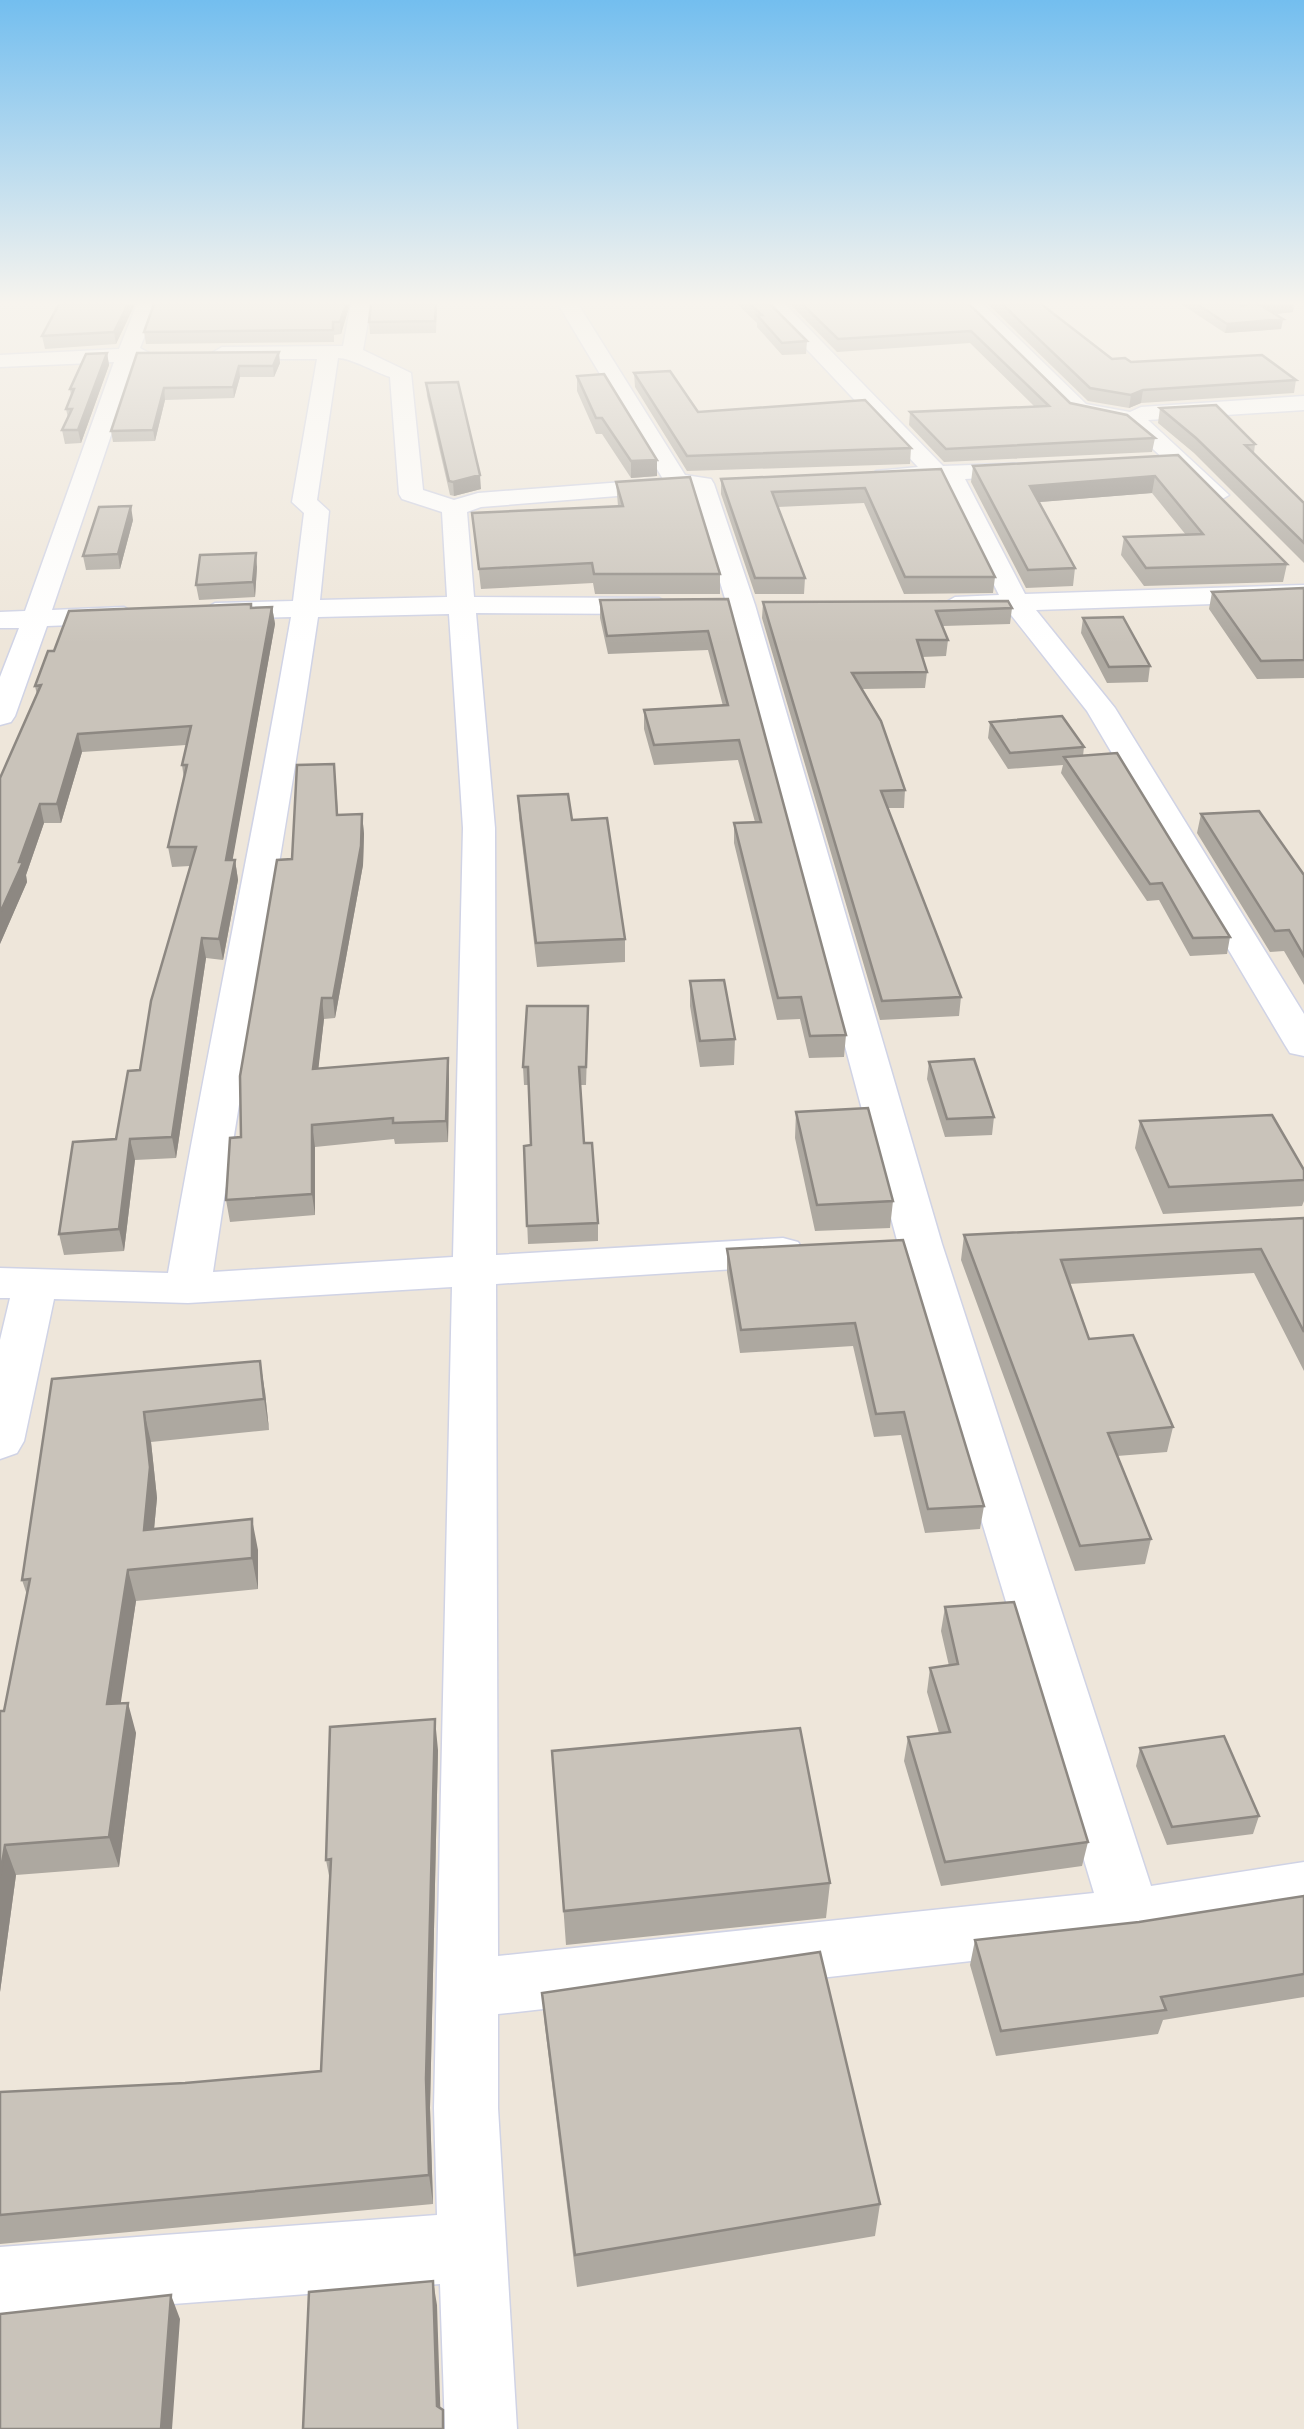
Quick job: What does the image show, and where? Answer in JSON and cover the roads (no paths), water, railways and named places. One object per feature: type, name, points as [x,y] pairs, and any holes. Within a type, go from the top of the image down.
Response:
[{"type":"street","points":[[0,716],[38,619],[106,417]]},
{"type":"street","points":[[188,1288],[225,1057],[264,870],[306,607],[317,511],[304,502],[324,417]]},
{"type":"street","points":[[404,417],[411,494],[454,508],[478,500],[712,484]]},
{"type":"street","points":[[637,417],[677,482],[712,484]]},
{"type":"street","points":[[887,417],[943,473],[1017,605],[1100,708],[1304,1046]]},
{"type":"street","points":[[1122,417],[1134,420],[1184,462],[1237,515]]},
{"type":"street","points":[[1134,420],[1137,417]]},
{"type":"street","points":[[1144,463],[1184,462]]},
{"type":"street","points":[[858,477],[1047,468]]},
{"type":"street","points":[[712,484],[723,606],[1131,1916]]},
{"type":"street","points":[[454,508],[479,828],[466,2108],[481,2429]]},
{"type":"street","points":[[918,605],[1017,605],[1300,581]]},
{"type":"street","points":[[191,612],[464,605],[723,606]]},
{"type":"street","points":[[0,620],[153,614]]},
{"type":"street","points":[[0,1441],[18,1283],[188,1288],[823,1250]]},
{"type":"street","points":[[468,1988],[1131,1916],[1304,1889]]},
{"type":"street","points":[[0,2282],[470,2247]]}]
